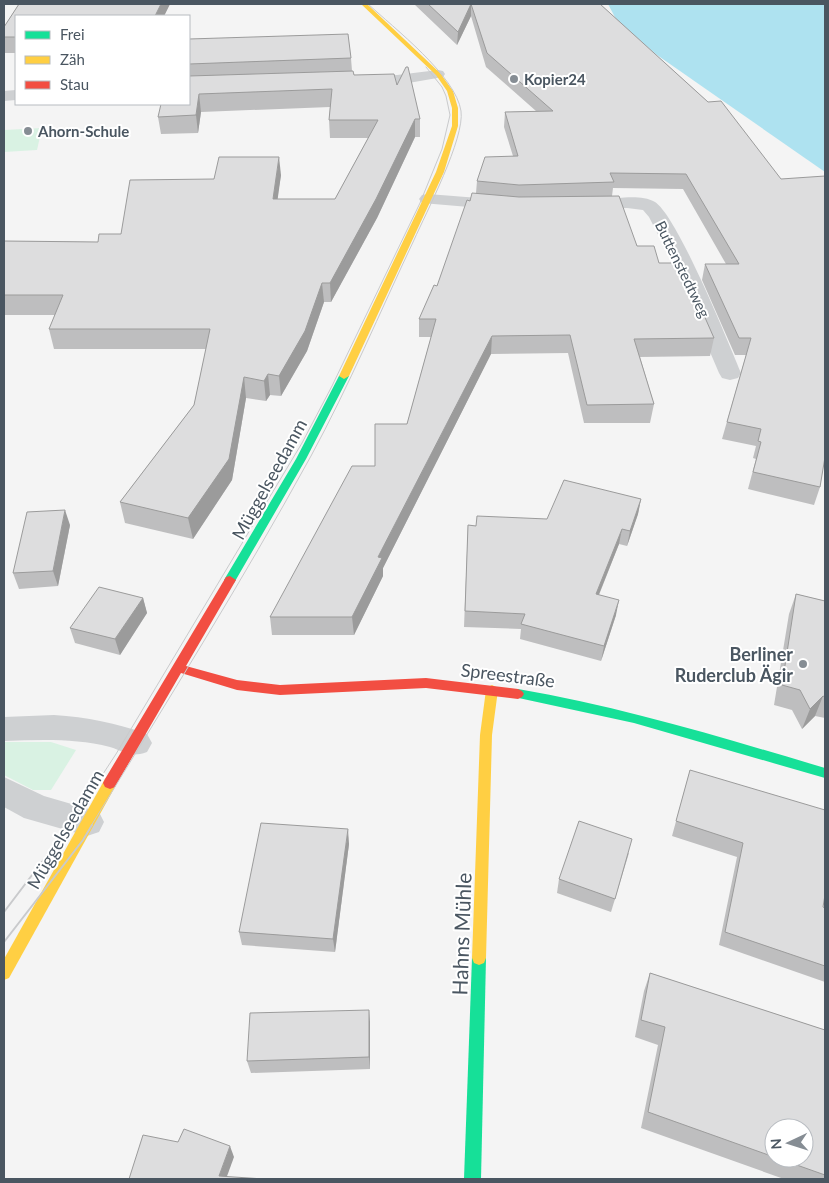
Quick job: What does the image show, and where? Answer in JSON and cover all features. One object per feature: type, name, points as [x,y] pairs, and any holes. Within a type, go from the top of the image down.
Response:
[{"type":"main road","name":"Müggelseedamm","points":[[4,973],[87,822],[256,538],[325,415],[440,172],[455,126],[454,100],[438,74],[364,4]]},
{"type":"main road","name":"Spreestraße","points":[[178,668],[237,685],[280,690],[426,683],[560,700],[623,715],[825,773]]},
{"type":"main road","name":"Hahns Mühle","points":[[472,1179],[485,745],[492,690]]},
{"type":"street","points":[[340,82],[397,80],[438,74]]},
{"type":"street","points":[[428,199],[518,207]]},
{"type":"street","name":"Buttenstedtweg","points":[[565,207],[644,204],[653,209],[677,251],[730,372]]},
{"type":"street","points":[[4,729],[34,727],[79,729],[95,731],[136,742]]},
{"type":"street","points":[[4,791],[36,808],[87,822]]},
{"type":"green space","points":[[42,128],[37,150],[4,152],[4,130]]},
{"type":"green space","points":[[4,742],[51,742],[76,750],[51,790],[33,790],[4,775]]},
{"type":"water","points":[[608,4],[825,4],[825,172],[657,55],[617,21]]},
{"type":"building","points":[[19,4],[161,4],[156,15],[15,15],[15,37],[4,37],[4,27]]},
{"type":"building","points":[[428,4],[471,4],[458,32]]},
{"type":"building","points":[[471,4],[600,4],[708,102],[721,101],[781,179],[825,176],[825,457],[820,487],[753,472],[761,442],[758,441],[761,429],[727,422],[751,338],[739,338],[705,264],[739,264],[686,174],[610,173],[614,182],[519,185],[477,181],[485,157],[518,156],[505,112],[553,111],[487,53]]},
{"type":"building","points":[[348,34],[351,58],[190,64],[190,39]]},
{"type":"building","points":[[406,67],[408,67],[420,119],[415,119],[376,199],[330,283],[322,283],[305,331],[279,376],[268,374],[264,381],[244,377],[229,459],[188,518],[120,502],[194,405],[210,329],[49,329],[63,295],[4,295],[4,241],[98,242],[99,234],[121,234],[130,180],[214,179],[219,157],[279,157],[273,199],[335,199],[378,120],[329,120],[332,89],[199,94],[196,115],[158,117],[161,105],[190,105],[190,76],[353,71],[354,75],[394,74],[397,85]]},
{"type":"building","points":[[472,193],[519,197],[619,196],[637,246],[654,246],[659,263],[681,263],[714,338],[634,339],[654,404],[587,405],[570,335],[492,336],[378,557],[382,558],[352,617],[270,617],[352,466],[375,466],[375,424],[407,424],[436,319],[419,319],[434,285],[437,286],[467,200],[470,201]]},
{"type":"building","points":[[564,480],[641,499],[630,531],[622,529],[596,594],[619,600],[604,646],[521,624],[525,614],[465,611],[468,525],[476,526],[477,516],[547,519]]},
{"type":"building","points":[[65,510],[53,571],[13,573],[27,512]]},
{"type":"building","points":[[99,587],[143,598],[115,639],[70,628]]},
{"type":"building","name":"Berliner Ruderclub Ägir","points":[[796,594],[825,601],[825,697],[823,696],[810,709],[800,690],[782,685]]},
{"type":"building","points":[[690,770],[825,810],[825,895],[823,907],[825,908],[825,966],[725,932],[743,843],[676,821]]},
{"type":"building","points":[[579,821],[632,839],[615,899],[559,879]]},
{"type":"building","points":[[261,823],[348,829],[333,939],[239,932]]},
{"type":"building","points":[[650,973],[825,1030],[825,1175],[805,1168],[814,1168],[814,1118],[764,1118],[764,1153],[648,1112],[665,1027],[641,1020]]},
{"type":"building","points":[[369,1010],[369,1057],[247,1061],[250,1013]]},
{"type":"building","points":[[184,1129],[230,1146],[219,1176],[264,1179],[129,1179],[143,1135],[178,1142]]},
{"type":"tram line","points":[[91,826],[231,596],[325,430],[451,157],[461,123],[461,111],[457,97],[448,83],[422,53],[368,4]]},
{"type":"tram line","points":[[69,826],[116,754],[302,443],[332,386],[420,203],[442,149],[450,115],[442,87],[426,67]]},
{"type":"tram line","points":[[4,912],[70,825]]},
{"type":"tram line","points":[[4,942],[83,840],[92,825]]},
{"type":"traffic: fast","points":[[230,580],[301,459],[344,376]]},
{"type":"traffic: fast","points":[[518,694],[634,718],[825,773]]},
{"type":"traffic: fast","points":[[472,1179],[479,958]]},
{"type":"traffic: slow","points":[[344,376],[440,172],[455,126],[455,108],[450,91],[438,74],[364,4]]},
{"type":"traffic: slow","points":[[479,958],[486,735],[492,690]]},
{"type":"traffic: slow","points":[[4,973],[110,783]]},
{"type":"traffic: jam","points":[[110,783],[230,580]]},
{"type":"traffic: jam","points":[[178,668],[237,685],[280,690],[426,683],[518,694]]},
{"type":"place","name":"Kopier24","points":[[514,79]]},
{"type":"place","name":"Ahorn-Schule","points":[[28,131]]},
{"type":"place","name":"Berliner Ruderclub Ägir","points":[[803,664]]}]
